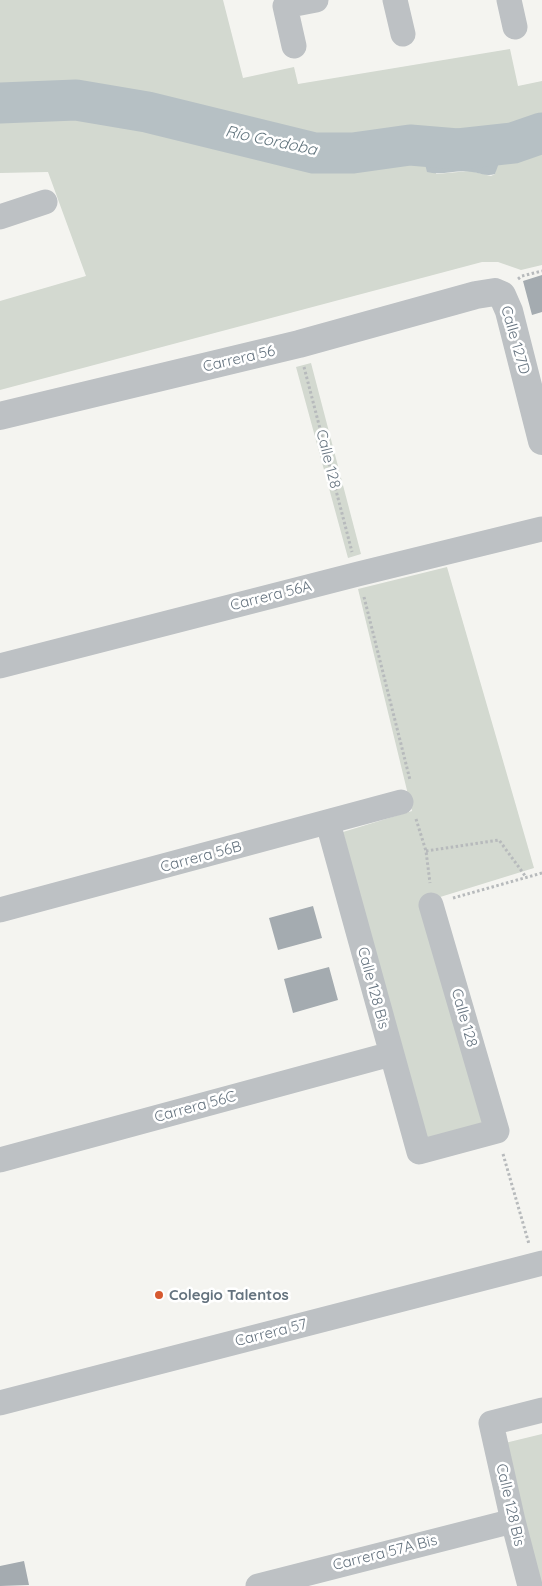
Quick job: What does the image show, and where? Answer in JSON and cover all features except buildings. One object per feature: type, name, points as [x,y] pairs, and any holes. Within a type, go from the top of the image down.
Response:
[{"type":"street","points":[[294,46],[285,6],[316,0]]},
{"type":"street","points":[[395,0],[403,34]]},
{"type":"street","points":[[509,0],[515,27]]},
{"type":"street","points":[[0,217],[45,202]]},
{"type":"street","name":"Calle 127D","points":[[476,295],[495,292],[502,295],[542,441]]},
{"type":"street","name":"Carrera 56","points":[[0,416],[299,344],[476,295]]},
{"type":"street","name":"Carrera 56A","points":[[0,666],[542,529]]},
{"type":"street","name":"Carrera 56B","points":[[0,910],[401,802]]},
{"type":"street","name":"Calle 128 Bis","points":[[328,822],[419,1152],[496,1131]]},
{"type":"street","name":"Calle 128","points":[[432,905],[496,1131]]},
{"type":"street","name":"Carrera 56C","points":[[0,1160],[391,1054]]},
{"type":"street","name":"Carrera 57","points":[[0,1403],[538,1264]]},
{"type":"street","name":"Calle 128 Bis","points":[[530,1586],[491,1423],[542,1410]]},
{"type":"street","name":"Carrera 57A Bis","points":[[258,1586],[513,1521]]},
{"type":"path","name":"Calle 128","points":[[299,344],[410,780],[409,792],[401,802]]},
{"type":"path","points":[[401,802],[412,811],[426,851],[432,905],[542,873]]},
{"type":"path","points":[[426,851],[499,840],[526,877]]},
{"type":"path","points":[[496,1131],[538,1264]]},
{"type":"shaded area","points":[[0,0],[223,0],[243,78],[294,67],[298,84],[510,49],[518,86],[542,81],[542,265],[521,270],[498,262],[482,262],[0,390],[0,301],[86,276],[48,172],[0,173]],"holes":[[[446,151],[499,153],[495,174],[491,176],[470,171],[436,174],[437,154]]]},
{"type":"shaded area","points":[[446,151],[459,153],[499,153],[500,160],[495,174],[492,175],[466,171],[427,172],[426,157]]},
{"type":"shaded area","points":[[311,363],[361,554],[348,558],[296,367]]},
{"type":"shaded area","points":[[447,567],[534,868],[424,902],[485,1123],[424,1139],[343,832],[412,811],[358,589]]},
{"type":"shaded area","points":[[542,1434],[542,1586],[505,1443]]},
{"type":"waterway","name":"Río Cordoba","points":[[0,103],[76,100],[147,112],[314,153],[353,153],[410,145],[458,149],[513,143],[542,133]]},
{"type":"place","name":"Colegio Talentos","points":[[159,1295]]}]
